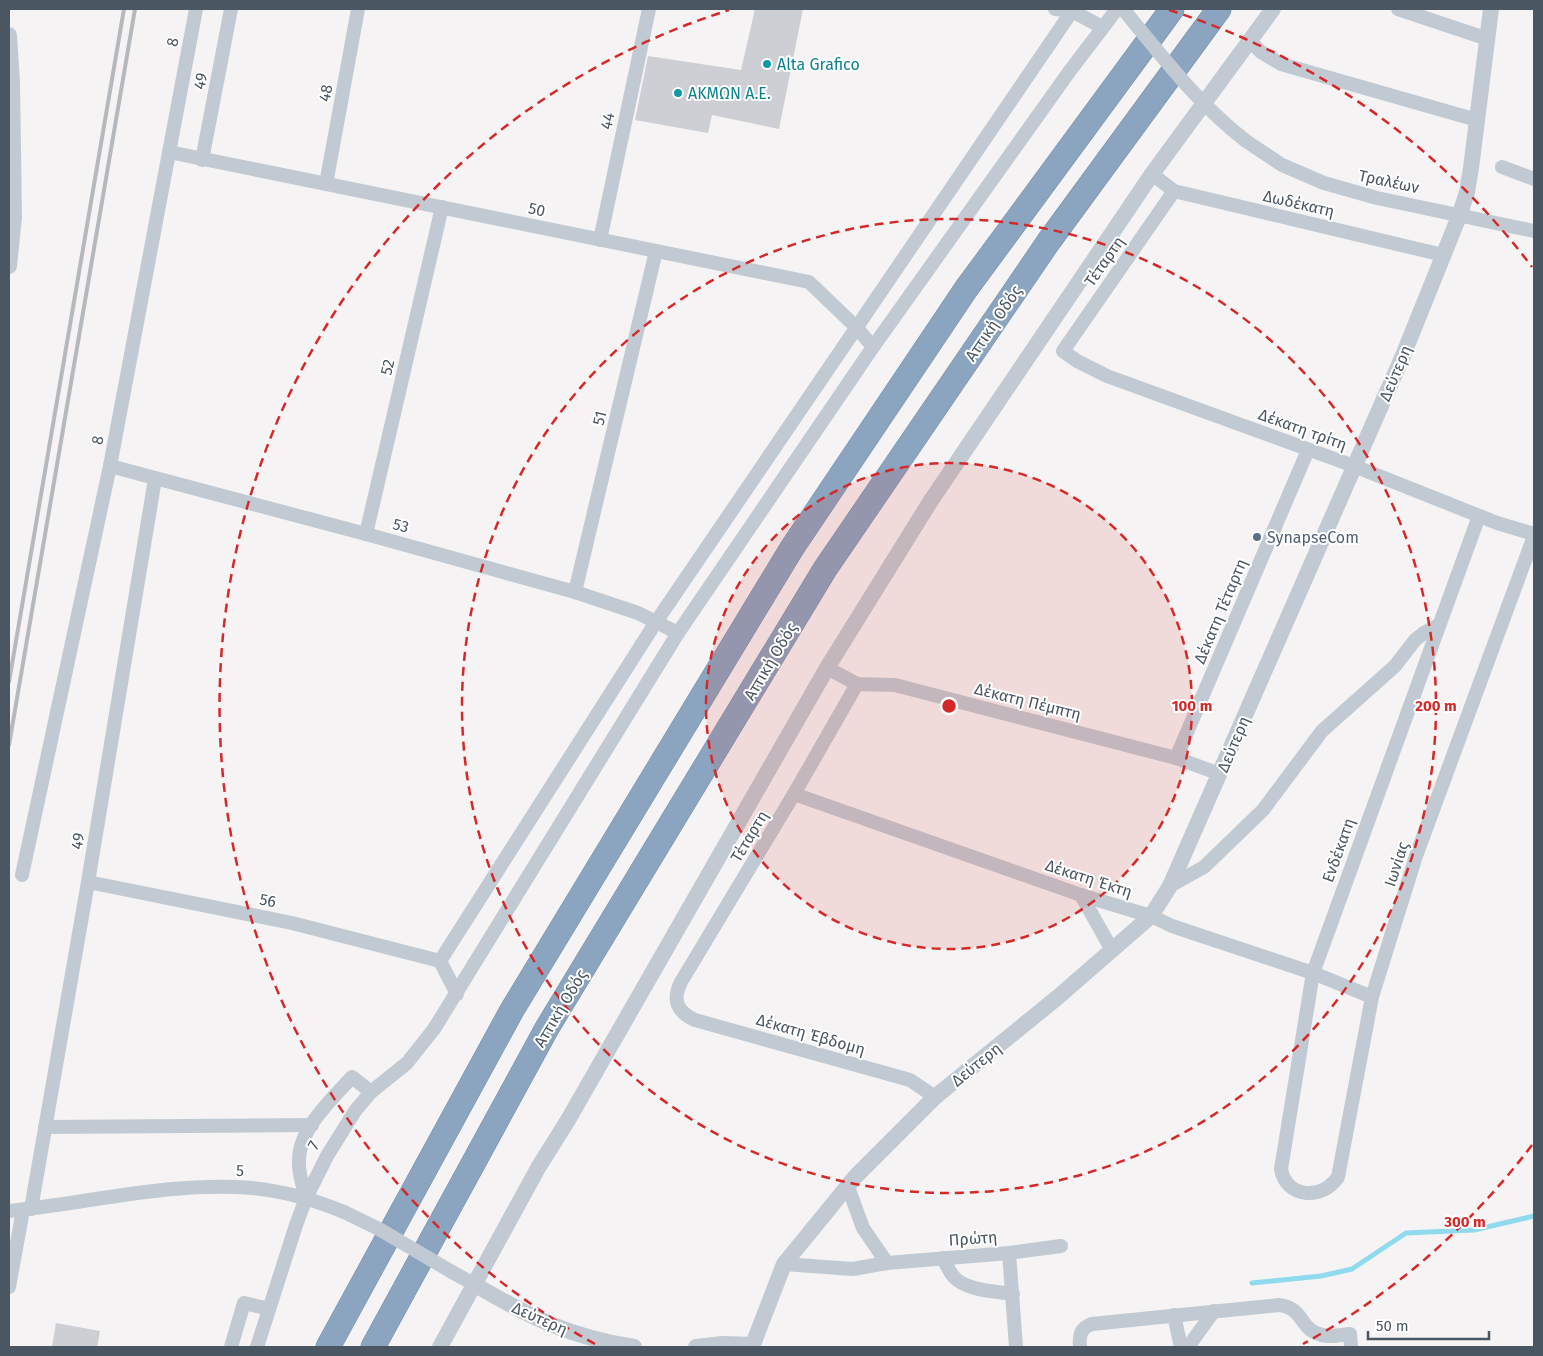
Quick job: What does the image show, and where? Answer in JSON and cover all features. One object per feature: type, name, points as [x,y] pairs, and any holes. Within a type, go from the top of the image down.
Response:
[{"type":"highway","points":[[328,1347],[512,1010],[792,548],[966,289],[1172,9]]},
{"type":"highway","name":"Αττική Οδός","points":[[373,1347],[547,1028],[826,569],[1049,241],[1219,9]]},
{"type":"street","name":"8","points":[[22,875],[110,466],[196,9]]},
{"type":"street","name":"49","points":[[202,160],[232,9]]},
{"type":"street","name":"48","points":[[326,184],[358,9]]},
{"type":"street","name":"44","points":[[600,240],[649,9]]},
{"type":"street","points":[[1056,9],[1072,12],[1102,27]]},
{"type":"street","name":"7","points":[[257,1347],[306,1198],[341,1132],[371,1092],[407,1063],[422,1046],[457,994],[678,634],[874,347],[1102,27],[1117,9]]},
{"type":"street","name":"Τραλέων","points":[[1123,9],[1195,95],[1228,127],[1282,165],[1324,183],[1377,198],[1534,231]]},
{"type":"street","points":[[440,1347],[538,1168],[568,1120],[827,668],[930,502],[1152,174],[1273,9]]},
{"type":"street","points":[[1398,9],[1488,39]]},
{"type":"street","name":"Δεύτερη","points":[[696,1347],[724,1344],[752,1346],[784,1264],[855,1177],[935,1097],[1151,916],[1170,886],[1402,358],[1460,214],[1467,192],[1492,9]]},
{"type":"street","points":[[457,994],[440,961],[656,622],[1072,12]]},
{"type":"street","points":[[9,35],[12,81],[14,217],[9,266]]},
{"type":"street","points":[[1250,42],[1260,52],[1281,64],[1477,120]]},
{"type":"street","name":"50","points":[[169,152],[809,282],[874,347]]},
{"type":"street","points":[[1502,167],[1534,179]]},
{"type":"street","name":"Δωδέκατη","points":[[1152,174],[1174,191],[1443,255]]},
{"type":"street","name":"Τέταρτη","points":[[1063,351],[1174,191]]},
{"type":"street","name":"52","points":[[366,534],[442,207]]},
{"type":"street","name":"51","points":[[575,592],[656,252]]},
{"type":"street","name":"Δέκατη τρίτη","points":[[1063,351],[1077,361],[1107,376],[1354,466],[1533,540]]},
{"type":"street","name":"Δέκατη Τέταρτη","points":[[1176,758],[1308,450]]},
{"type":"street","name":"53","points":[[110,466],[575,592],[638,613],[678,634]]},
{"type":"street","name":"49","points":[[9,1287],[45,1127],[155,479]]},
{"type":"street","name":"Ενδέκατη","points":[[1306,1193],[1291,1188],[1282,1177],[1281,1169],[1313,973],[1478,516]]},
{"type":"street","name":"Ιωνίας","points":[[1306,1193],[1322,1192],[1329,1188],[1338,1178],[1372,997],[1416,856],[1533,540]]},
{"type":"street","points":[[1170,886],[1204,867],[1256,816],[1322,731],[1395,666],[1415,640],[1437,626]]},
{"type":"street","name":"Δέκατη Πέμπτη","points":[[827,668],[857,684],[895,686],[1176,758],[1220,774]]},
{"type":"street","name":"Τέταρτη","points":[[678,1007],[676,991],[794,794],[857,684]]},
{"type":"street","name":"Δέκατη Έκτη","points":[[794,794],[1081,895],[1151,916],[1172,926],[1313,973],[1372,997]]},
{"type":"street","name":"56","points":[[88,882],[292,923],[440,961]]},
{"type":"street","points":[[1081,895],[1112,950]]},
{"type":"street","name":"Δέκατη Έβδομη","points":[[678,1007],[687,1016],[695,1020],[910,1080],[935,1097]]},
{"type":"street","points":[[306,1198],[299,1161],[300,1147],[304,1136],[352,1077],[371,1092]]},
{"type":"street","points":[[45,1127],[312,1125]]},
{"type":"street","points":[[848,1186],[863,1228],[887,1263]]},
{"type":"street","name":"5","points":[[9,1211],[145,1192],[201,1187],[253,1188],[306,1198],[344,1212],[379,1229],[452,1272]]},
{"type":"street","name":"Πρώτη","points":[[784,1264],[854,1268],[887,1263],[1010,1253],[1061,1246]]},
{"type":"street","points":[[1010,1253],[1016,1347]]},
{"type":"street","points":[[943,1258],[952,1275],[959,1282],[971,1287],[1013,1294]]},
{"type":"street","name":"Δεύτερη","points":[[452,1272],[549,1325],[609,1343],[634,1347]]},
{"type":"street","points":[[231,1347],[244,1302],[269,1309]]},
{"type":"street","points":[[1080,1347],[1080,1334],[1087,1326],[1279,1305],[1294,1309],[1312,1332],[1351,1340]]},
{"type":"street","points":[[1188,1347],[1214,1311]]},
{"type":"street","points":[[1174,1315],[1181,1347]]},
{"type":"building","points":[[755,9],[803,9],[779,129],[712,115],[708,133],[635,120],[648,56],[741,70]]},
{"type":"building","points":[[56,1323],[100,1331],[97,1347],[52,1347]]},
{"type":"waterway","points":[[1252,1283],[1321,1276],[1352,1269],[1406,1233],[1474,1230],[1534,1216]]},
{"type":"railway","points":[[9,682],[124,9]]},
{"type":"railway","points":[[9,745],[135,9]]},
{"type":"place","name":"Alta Grafico","points":[[767,64]]},
{"type":"place","name":"ΑΚΜΩΝ Α.Ε.","points":[[678,93]]},
{"type":"place","name":"SynapseCom","points":[[1257,537]]}]
